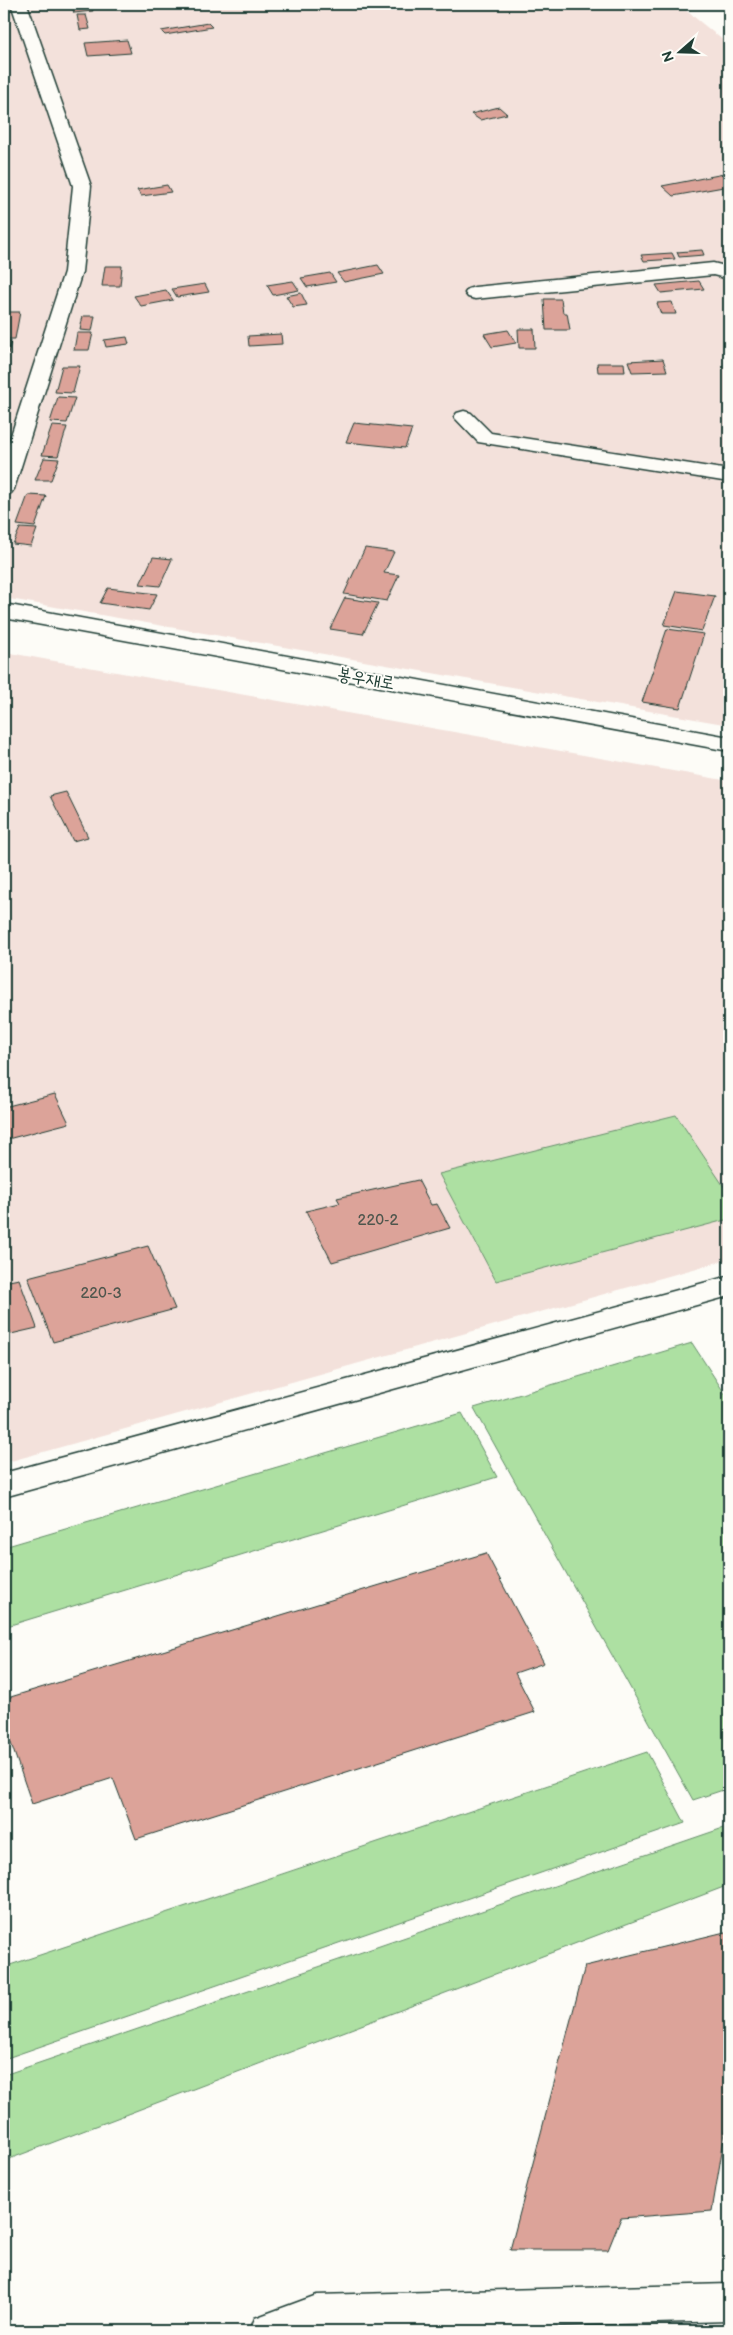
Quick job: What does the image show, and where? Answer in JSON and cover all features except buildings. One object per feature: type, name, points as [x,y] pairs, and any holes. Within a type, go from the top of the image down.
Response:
[{"type":"street","points":[[4,489],[73,272],[82,186],[19,4]]},
{"type":"street","points":[[474,293],[713,269],[729,273]]},
{"type":"street","points":[[464,417],[486,438],[729,476]]},
{"type":"street","name":"봉우재로","points":[[4,611],[729,744]]},
{"type":"street","points":[[4,1485],[729,1286]]},
{"type":"street","points":[[269,2331],[317,2314],[729,2302]]},
{"type":"shaded area","points":[[4,4],[678,4],[729,45],[729,725],[4,598]]},
{"type":"shaded area","points":[[4,652],[729,781],[729,1259],[4,1463]]},
{"type":"green space","points":[[676,1115],[729,1194],[729,1219],[496,1281],[439,1174]]},
{"type":"green space","points":[[692,1343],[729,1400],[729,1788],[693,1800],[474,1408]]},
{"type":"green space","points":[[462,1413],[497,1477],[4,1627],[4,1547]]},
{"type":"green space","points":[[647,1752],[685,1823],[4,2059],[4,1967]]},
{"type":"green space","points":[[729,1826],[729,1885],[4,2161],[4,2075]]}]
